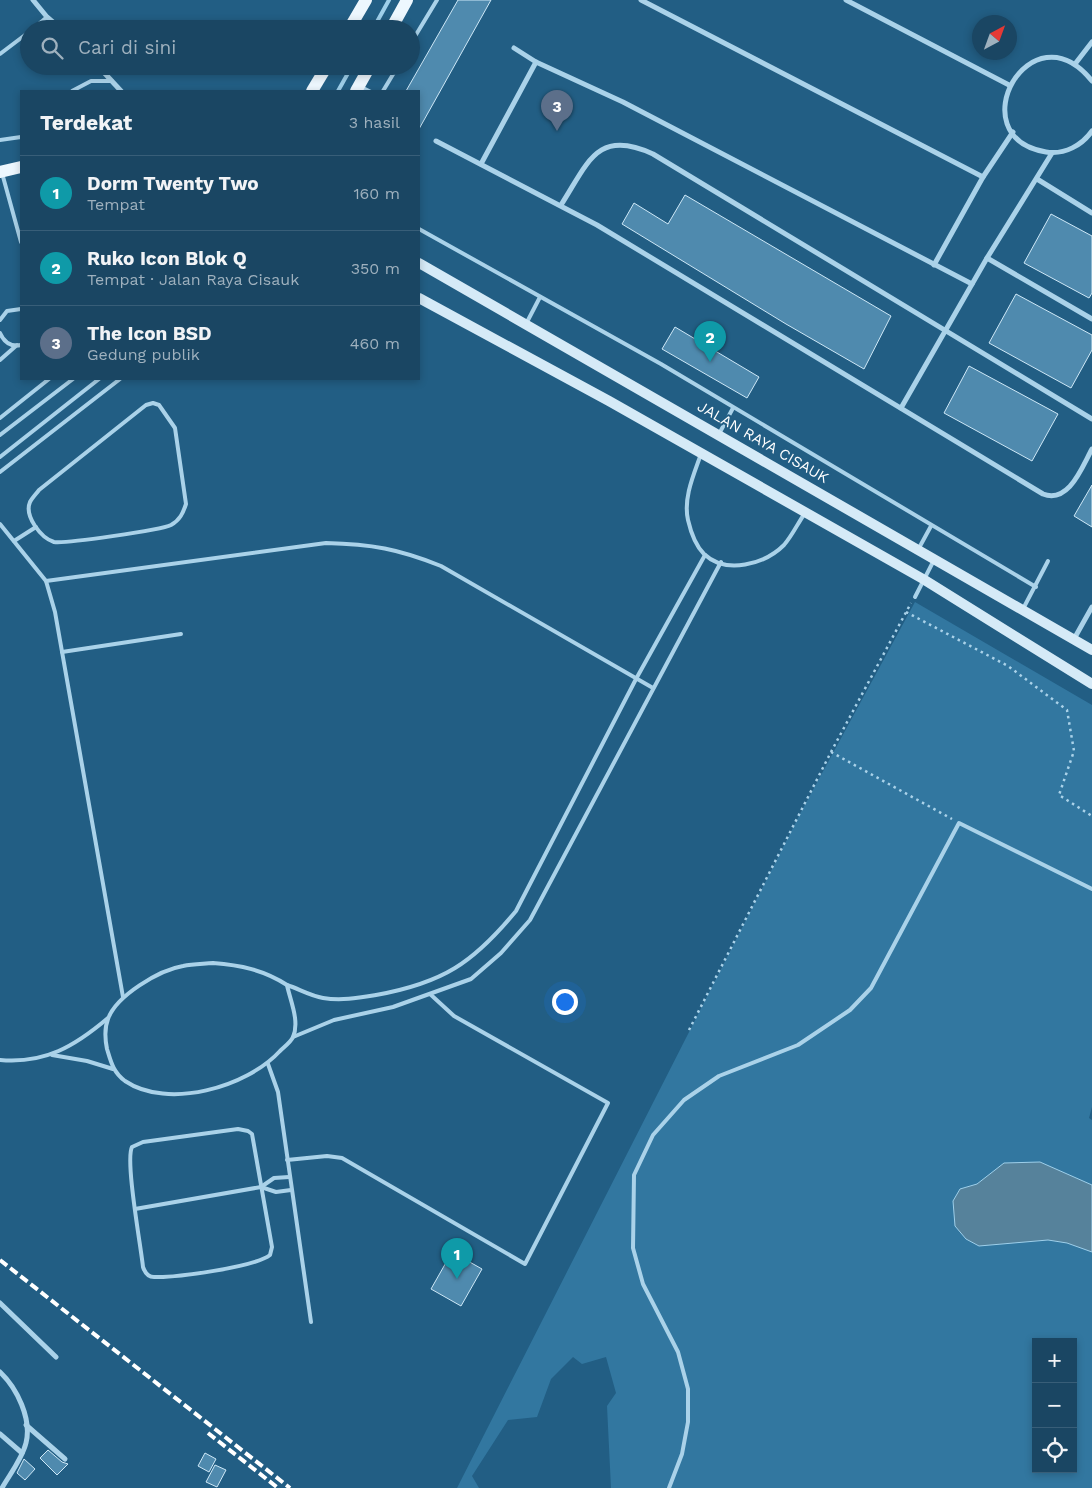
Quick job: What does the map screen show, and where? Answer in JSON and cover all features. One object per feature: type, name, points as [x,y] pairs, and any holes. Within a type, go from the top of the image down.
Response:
[{"type":"main road","points":[[354,20],[366,0]]},
{"type":"main road","points":[[396,20],[407,0]]},
{"type":"main road","points":[[313,90],[322,75]]},
{"type":"main road","points":[[362,90],[367,75]]},
{"type":"main road","points":[[1,171],[20,167]]},
{"type":"main road","name":"JALAN RAYA CISAUK","points":[[420,264],[1092,650]]},
{"type":"main road","points":[[420,299],[702,453],[923,579],[1092,684]]},
{"type":"street","points":[[33,0],[50,20]]},
{"type":"street","points":[[641,0],[983,177]]},
{"type":"street","points":[[846,0],[1009,85]]},
{"type":"street","points":[[1075,64],[1092,42]]},
{"type":"street","points":[[514,48],[536,62],[622,102],[972,284]]},
{"type":"street","points":[[1092,81],[1075,64],[1064,60],[1042,59],[1022,68],[1009,85],[1004,109],[1013,132],[1023,143],[1037,150],[1052,153],[1067,150],[1081,143],[1092,130]]},
{"type":"street","points":[[481,164],[536,62]]},
{"type":"street","points":[[106,75],[120,90]]},
{"type":"street","points":[[934,265],[983,177],[1013,132]]},
{"type":"street","points":[[436,141],[561,205],[1051,497],[1060,494],[1071,485],[1092,449]]},
{"type":"street","points":[[561,205],[587,163],[598,151],[617,143],[636,146],[654,154],[1092,418]]},
{"type":"street","points":[[901,408],[987,258],[1038,179],[1052,153]]},
{"type":"street","points":[[1038,179],[1092,213]]},
{"type":"street","points":[[987,258],[1092,319]]},
{"type":"street","points":[[1074,639],[1092,607]]},
{"type":"street","points":[[0,1303],[56,1357]]},
{"type":"street","points":[[0,1372],[17,1394],[26,1425],[26,1442],[22,1453],[2,1488]]},
{"type":"street","points":[[26,1425],[65,1459]]},
{"type":"street","points":[[0,1434],[22,1453]]},
{"type":"lane","points":[[420,28],[437,0]]},
{"type":"lane","points":[[44,20],[47,17]]},
{"type":"lane","points":[[0,54],[20,39]]},
{"type":"lane","points":[[384,90],[393,75]]},
{"type":"lane","points":[[74,90],[91,81],[112,81]]},
{"type":"lane","points":[[0,140],[20,137]]},
{"type":"lane","points":[[1,171],[20,238]]},
{"type":"lane","points":[[420,230],[661,364],[1036,587]]},
{"type":"lane","points":[[526,325],[540,297]]},
{"type":"lane","points":[[0,320],[8,311],[20,309]]},
{"type":"lane","points":[[0,333],[6,342],[19,345]]},
{"type":"lane","points":[[0,360],[19,345]]},
{"type":"lane","points":[[0,418],[48,380]]},
{"type":"lane","points":[[0,435],[72,380]]},
{"type":"lane","points":[[0,457],[98,380]]},
{"type":"lane","points":[[0,472],[119,380]]},
{"type":"lane","points":[[153,403],[158,405],[175,428],[186,504],[183,515],[170,525],[54,542],[45,537],[36,527],[29,514],[29,503],[39,490],[146,405],[153,403]]},
{"type":"lane","points":[[718,434],[734,408]]},
{"type":"lane","points":[[702,453],[687,499],[688,518],[694,541],[705,555],[721,562],[744,566],[764,559],[784,545],[805,513]]},
{"type":"lane","points":[[0,524],[46,581],[55,612],[123,997]]},
{"type":"lane","points":[[918,550],[931,526]]},
{"type":"lane","points":[[14,541],[36,527]]},
{"type":"lane","points":[[46,581],[326,543],[367,544],[410,554],[440,566],[653,688]]},
{"type":"lane","points":[[0,1060],[17,1061],[52,1054],[83,1039],[108,1018],[123,997],[153,978],[181,966],[213,963],[238,964],[274,976],[287,985],[322,998],[350,1000],[386,993],[434,979],[460,966],[491,941],[516,911],[636,679],[705,555]]},
{"type":"lane","points":[[915,597],[935,558]]},
{"type":"lane","points":[[1023,609],[1048,561]]},
{"type":"lane","points":[[52,1054],[87,1060],[113,1069],[124,1080],[149,1093],[174,1095],[227,1084],[268,1064],[293,1037],[334,1020],[393,1007],[471,979],[501,953],[530,920],[721,562]]},
{"type":"lane","points":[[62,652],[181,634]]},
{"type":"lane","points":[[669,1488],[682,1454],[688,1422],[688,1389],[678,1352],[643,1284],[633,1248],[634,1175],[653,1135],[684,1100],[719,1076],[807,1040],[850,1010],[871,988],[959,823],[1092,889]]},
{"type":"lane","points":[[287,985],[295,1019],[293,1037]]},
{"type":"lane","points":[[286,1160],[327,1156],[342,1158],[525,1264],[608,1103],[454,1016],[430,994]]},
{"type":"lane","points":[[108,1018],[104,1037],[113,1069]]},
{"type":"lane","points":[[268,1064],[278,1092],[286,1160],[311,1322]]},
{"type":"lane","points":[[238,1130],[248,1131],[252,1134],[272,1247],[270,1255],[242,1266],[153,1277],[148,1275],[143,1267],[136,1209],[130,1151],[132,1147],[143,1142],[238,1130]]},
{"type":"lane","points":[[136,1209],[260,1187],[274,1178],[290,1177]]},
{"type":"lane","points":[[260,1187],[276,1192],[291,1190]]},
{"type":"path","points":[[689,1030],[831,752],[915,597]]},
{"type":"path","points":[[906,612],[1008,666],[1067,710],[1074,751],[1059,794],[1092,816]]},
{"type":"path","points":[[831,752],[959,823]]},
{"type":"shaded area","points":[[915,602],[1092,705],[1092,1107],[1089,1118],[1092,1120],[1092,1488],[611,1488],[607,1406],[616,1393],[606,1357],[582,1364],[573,1357],[551,1379],[537,1417],[508,1420],[472,1476],[479,1488],[457,1488],[801,812]]},
{"type":"shaded area","points":[[1040,1162],[1092,1185],[1092,1252],[1067,1243],[1048,1240],[979,1246],[966,1239],[955,1226],[953,1201],[960,1189],[977,1184],[1004,1163]]},
{"type":"building","points":[[458,0],[491,0],[420,127],[420,90],[407,90],[415,75],[420,75],[420,66]]},
{"type":"building","points":[[685,195],[891,316],[864,369],[622,224],[634,203],[668,224]]},
{"type":"building","points":[[1051,214],[1092,236],[1092,293],[1089,298],[1024,263]]},
{"type":"building","points":[[1016,294],[1092,335],[1092,350],[1071,388],[989,343]]},
{"type":"building","points":[[675,327],[759,377],[747,398],[662,349]]},
{"type":"building","points":[[969,366],[1058,414],[1032,461],[944,413]]},
{"type":"building","points":[[1092,485],[1092,527],[1074,516]]},
{"type":"building","points":[[452,1252],[482,1269],[461,1306],[431,1289]]},
{"type":"building","points":[[48,1450],[62,1462],[68,1464],[57,1475],[40,1458]]},
{"type":"building","points":[[205,1453],[216,1459],[209,1472],[198,1466]]},
{"type":"building","points":[[24,1459],[35,1469],[25,1480],[17,1473]]},
{"type":"building","points":[[215,1465],[226,1470],[217,1487],[206,1482]]},
{"type":"waterway","points":[[378,20],[389,0]]},
{"type":"waterway","points":[[339,90],[347,75]]},
{"type":"railway","points":[[0,1260],[290,1488]]},
{"type":"railway","points":[[208,1433],[278,1488]]},
{"type":"place","name":"The Icon BSD","points":[[557,131]]},
{"type":"place","name":"Ruko Icon Blok Q","points":[[710,362]]},
{"type":"place","name":"Dorm Twenty Two","points":[[457,1279]]}]
